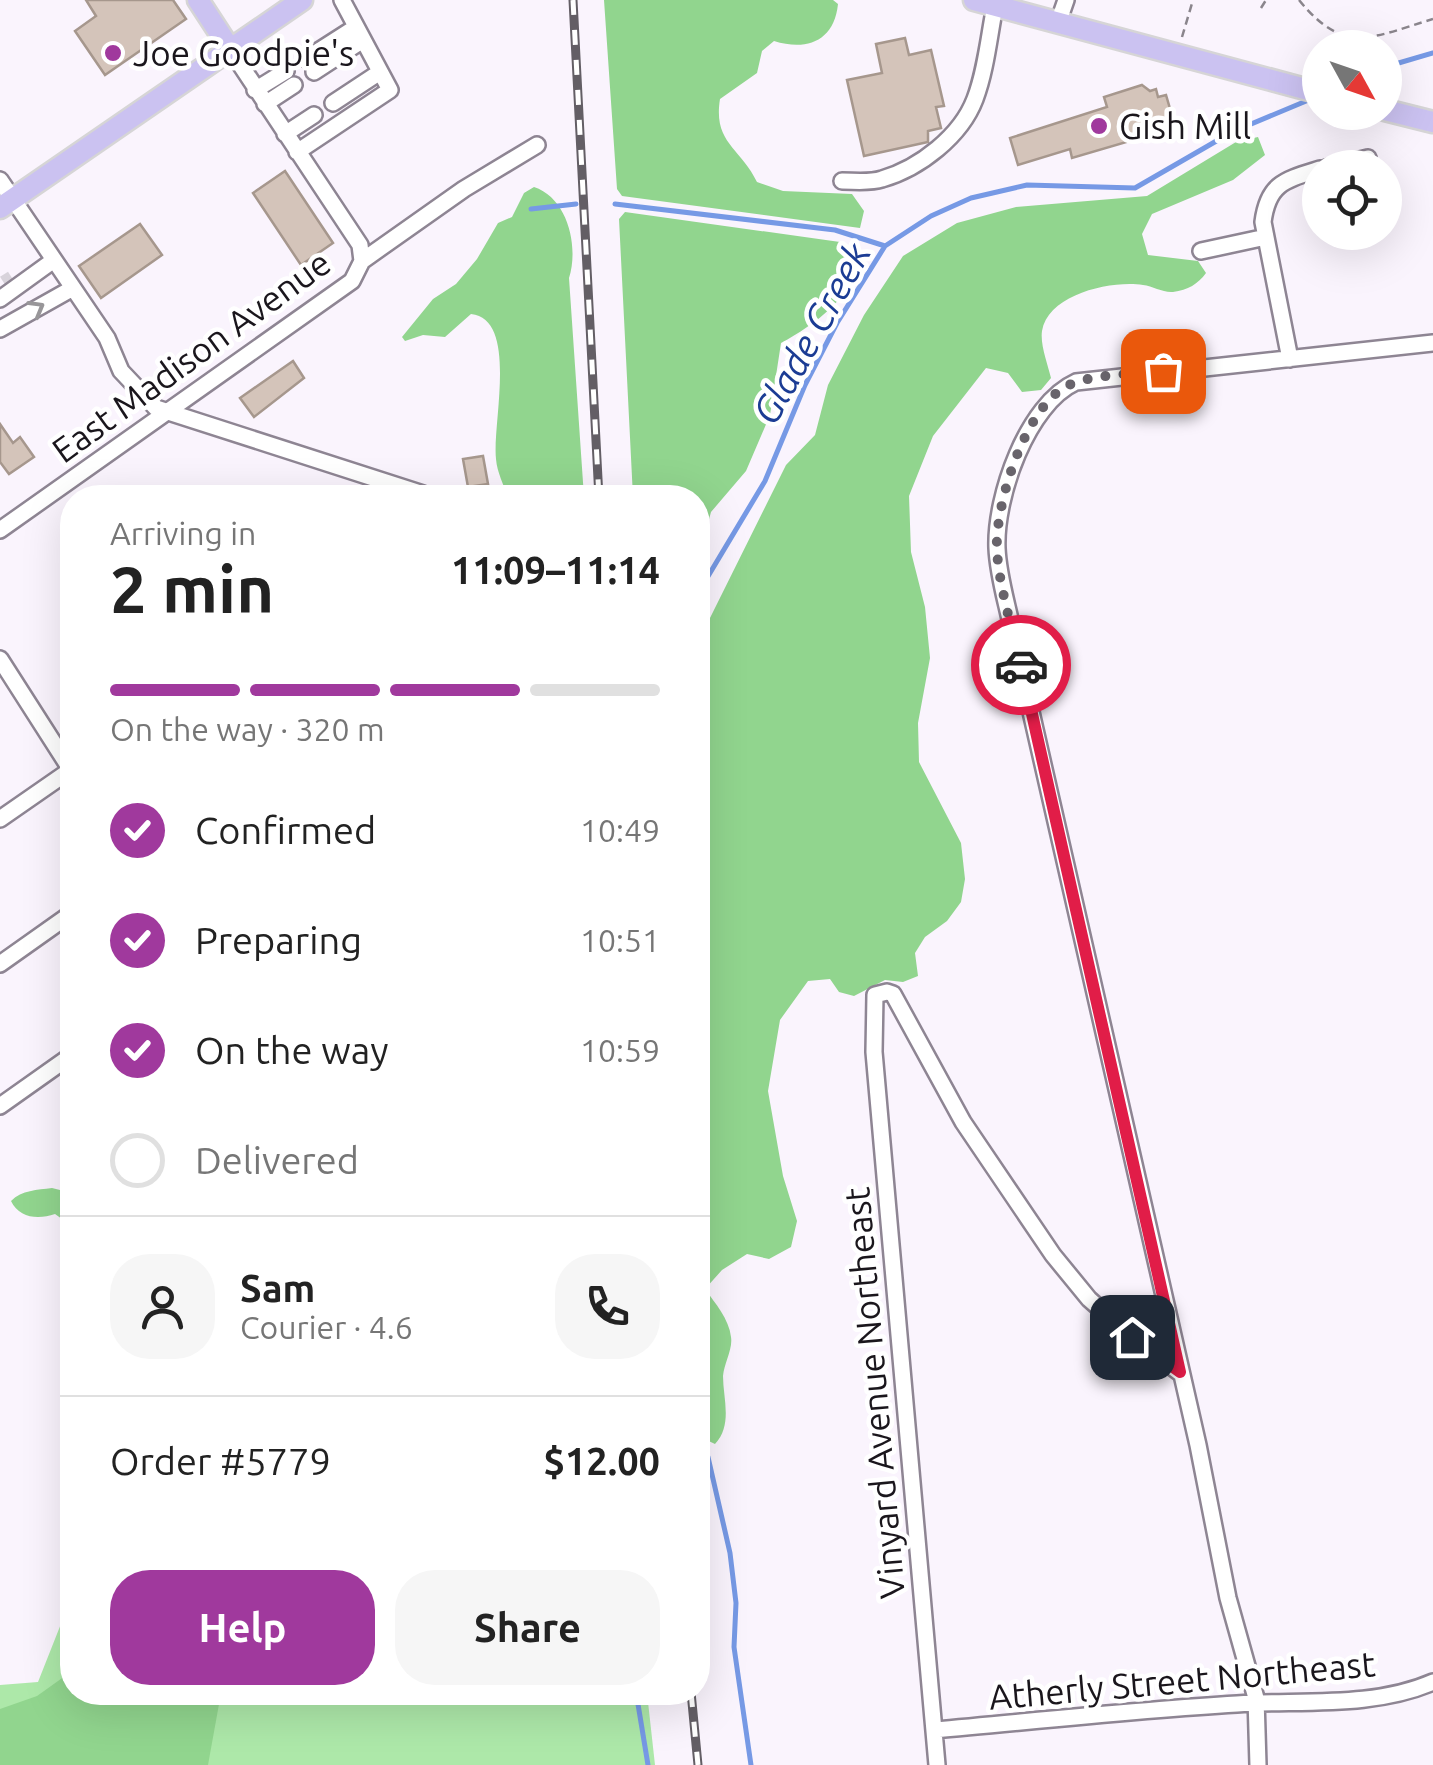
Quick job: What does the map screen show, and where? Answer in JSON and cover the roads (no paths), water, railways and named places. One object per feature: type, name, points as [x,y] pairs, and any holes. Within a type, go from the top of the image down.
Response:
[{"type":"main road","points":[[198,0],[230,49]]},
{"type":"main road","points":[[6,204],[302,0]]},
{"type":"main road","points":[[974,0],[1302,88]]},
{"type":"main road","points":[[1402,114],[1433,122]]},
{"type":"street","points":[[297,152],[390,90],[342,0]]},
{"type":"street","points":[[1058,23],[1066,0]]},
{"type":"street","points":[[842,182],[881,180],[897,172],[941,146],[964,121],[976,97],[995,6]]},
{"type":"street","points":[[310,65],[360,34]]},
{"type":"street","points":[[230,49],[360,246],[362,261]]},
{"type":"street","points":[[333,103],[380,72]]},
{"type":"street","points":[[260,97],[290,78]]},
{"type":"street","points":[[285,134],[314,115]]},
{"type":"street","name":"East Madison Avenue","points":[[64,485],[352,282],[362,261],[464,189],[537,145]]},
{"type":"street","points":[[1290,359],[1263,222],[1270,195],[1288,179],[1302,175]]},
{"type":"street","points":[[0,180],[6,204],[54,260],[108,338],[121,371],[144,398],[166,413],[394,485]]},
{"type":"street","points":[[1201,250],[1266,237]]},
{"type":"street","points":[[4,287],[54,260]]},
{"type":"street","points":[[4,287],[20,272],[34,274]]},
{"type":"street","points":[[0,329],[73,288]]},
{"type":"street","points":[[1258,1765],[1257,1704],[1232,1616],[1011,624],[997,552],[998,528],[1004,496],[1036,417],[1063,388],[1076,382],[1433,344]]},
{"type":"street","name":"East Madison Avenue","points":[[0,530],[60,488]]},
{"type":"street","points":[[2,667],[60,752]]},
{"type":"street","points":[[0,795],[5,815],[60,777]]},
{"type":"street","points":[[0,964],[60,922]]},
{"type":"street","name":"Vinyard Avenue Northeast","points":[[937,1765],[874,1052],[875,995],[893,994],[963,1122],[1052,1255],[1089,1299],[1180,1372]]},
{"type":"street","points":[[0,1106],[60,1064]]},
{"type":"street","name":"Atherly Street Northeast","points":[[934,1730],[1387,1695],[1433,1682]]},
{"type":"waterway","name":"Glade Creek","points":[[1402,62],[1433,53]]},
{"type":"waterway","name":"Glade Creek","points":[[710,573],[765,481],[805,385],[837,323],[885,246],[931,216],[971,198],[1027,185],[1135,188],[1232,132],[1302,103]]},
{"type":"waterway","points":[[531,209],[576,204]]},
{"type":"waterway","points":[[615,204],[835,230],[885,246]]},
{"type":"waterway","points":[[710,1466],[730,1553],[736,1603],[734,1647],[751,1765]]},
{"type":"waterway","name":"Glade Creek","points":[[638,1705],[648,1765]]},
{"type":"tunnel","points":[[4,283],[12,278]]},
{"type":"railway","points":[[573,0],[598,485]]},
{"type":"railway","points":[[692,1705],[698,1765]]},
{"type":"place","name":"Joe Goodpie's","points":[[113,53]]},
{"type":"place","name":"Gish Mill","points":[[1099,126]]}]
